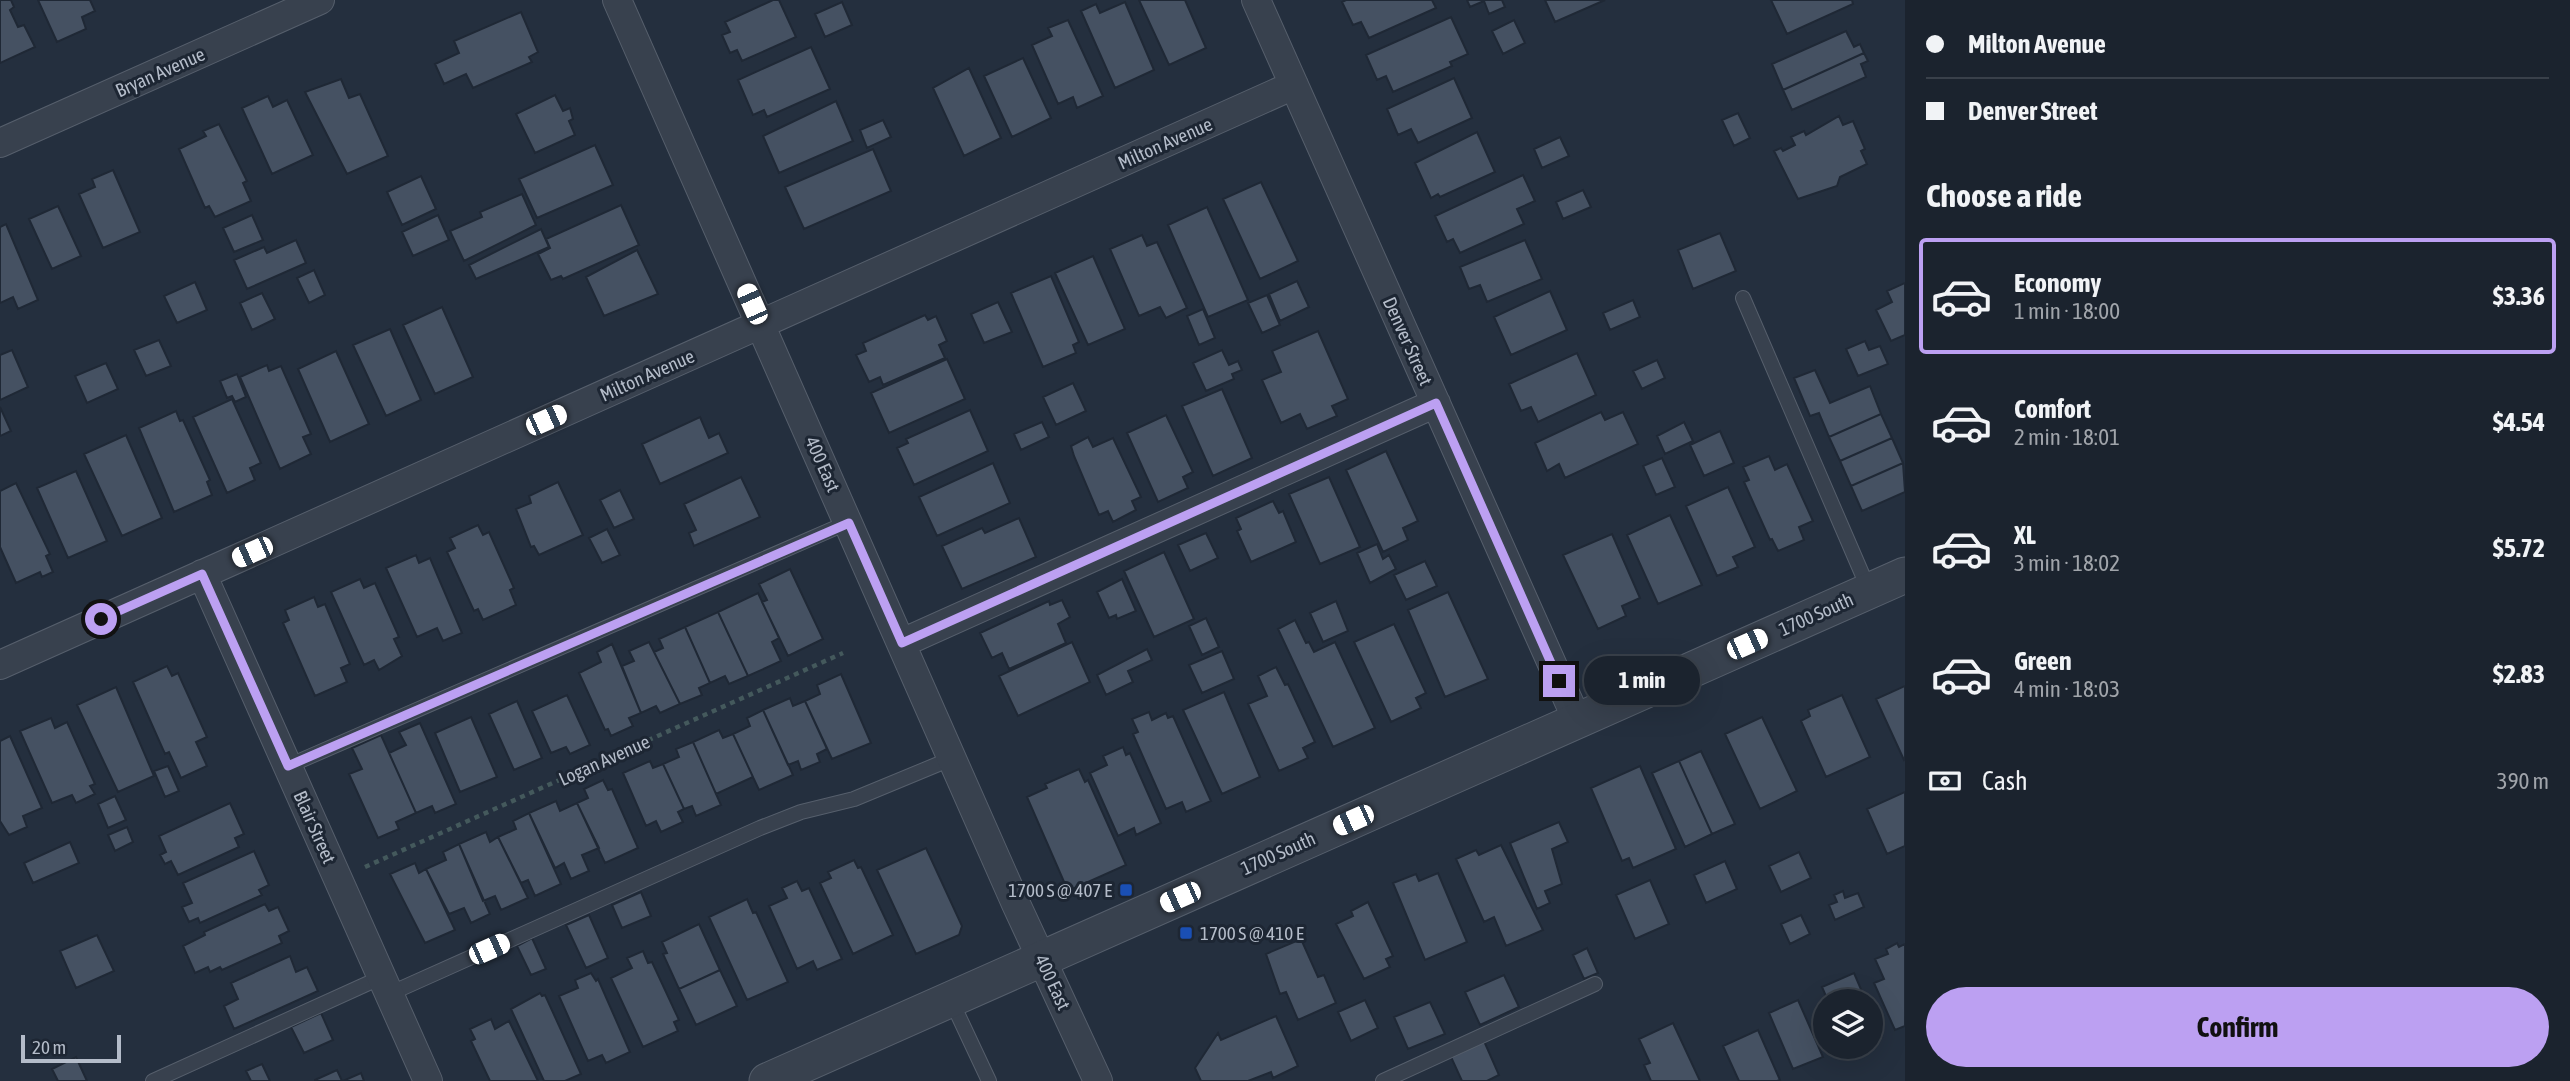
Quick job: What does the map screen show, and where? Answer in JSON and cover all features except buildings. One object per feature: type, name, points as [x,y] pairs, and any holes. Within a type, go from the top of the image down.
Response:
[{"type":"street","name":"Bryan Avenue","points":[[0,143],[320,0]]},
{"type":"street","name":"400 East","points":[[617,0],[1041,959],[1098,1081]]},
{"type":"street","name":"Denver Street","points":[[1256,0],[1577,720]]},
{"type":"street","name":"Milton Avenue","points":[[0,664],[1294,85]]},
{"type":"street","points":[[902,643],[1436,403]]},
{"type":"street","name":"Blair Street","points":[[202,574],[428,1081]]},
{"type":"street","name":"1700 South","points":[[767,1081],[1905,575]]},
{"type":"lane","points":[[1743,298],[1869,590]]},
{"type":"lane","points":[[288,766],[849,523]]},
{"type":"lane","points":[[153,1081],[760,828],[801,812],[870,793],[953,758]]},
{"type":"lane","points":[[1383,1081],[1595,984]]},
{"type":"lane","points":[[951,999],[989,1081]]},
{"type":"path","name":"Logan Avenue","points":[[365,867],[843,653]]},
{"type":"place","name":"1700 S @ 407 E","points":[[1126,890]]},
{"type":"place","name":"1700 S @ 410 E","points":[[1186,933]]},
{"type":"route","points":[[101,619],[202,574],[288,766],[849,523],[902,643],[1436,403],[1559,681]]}]
